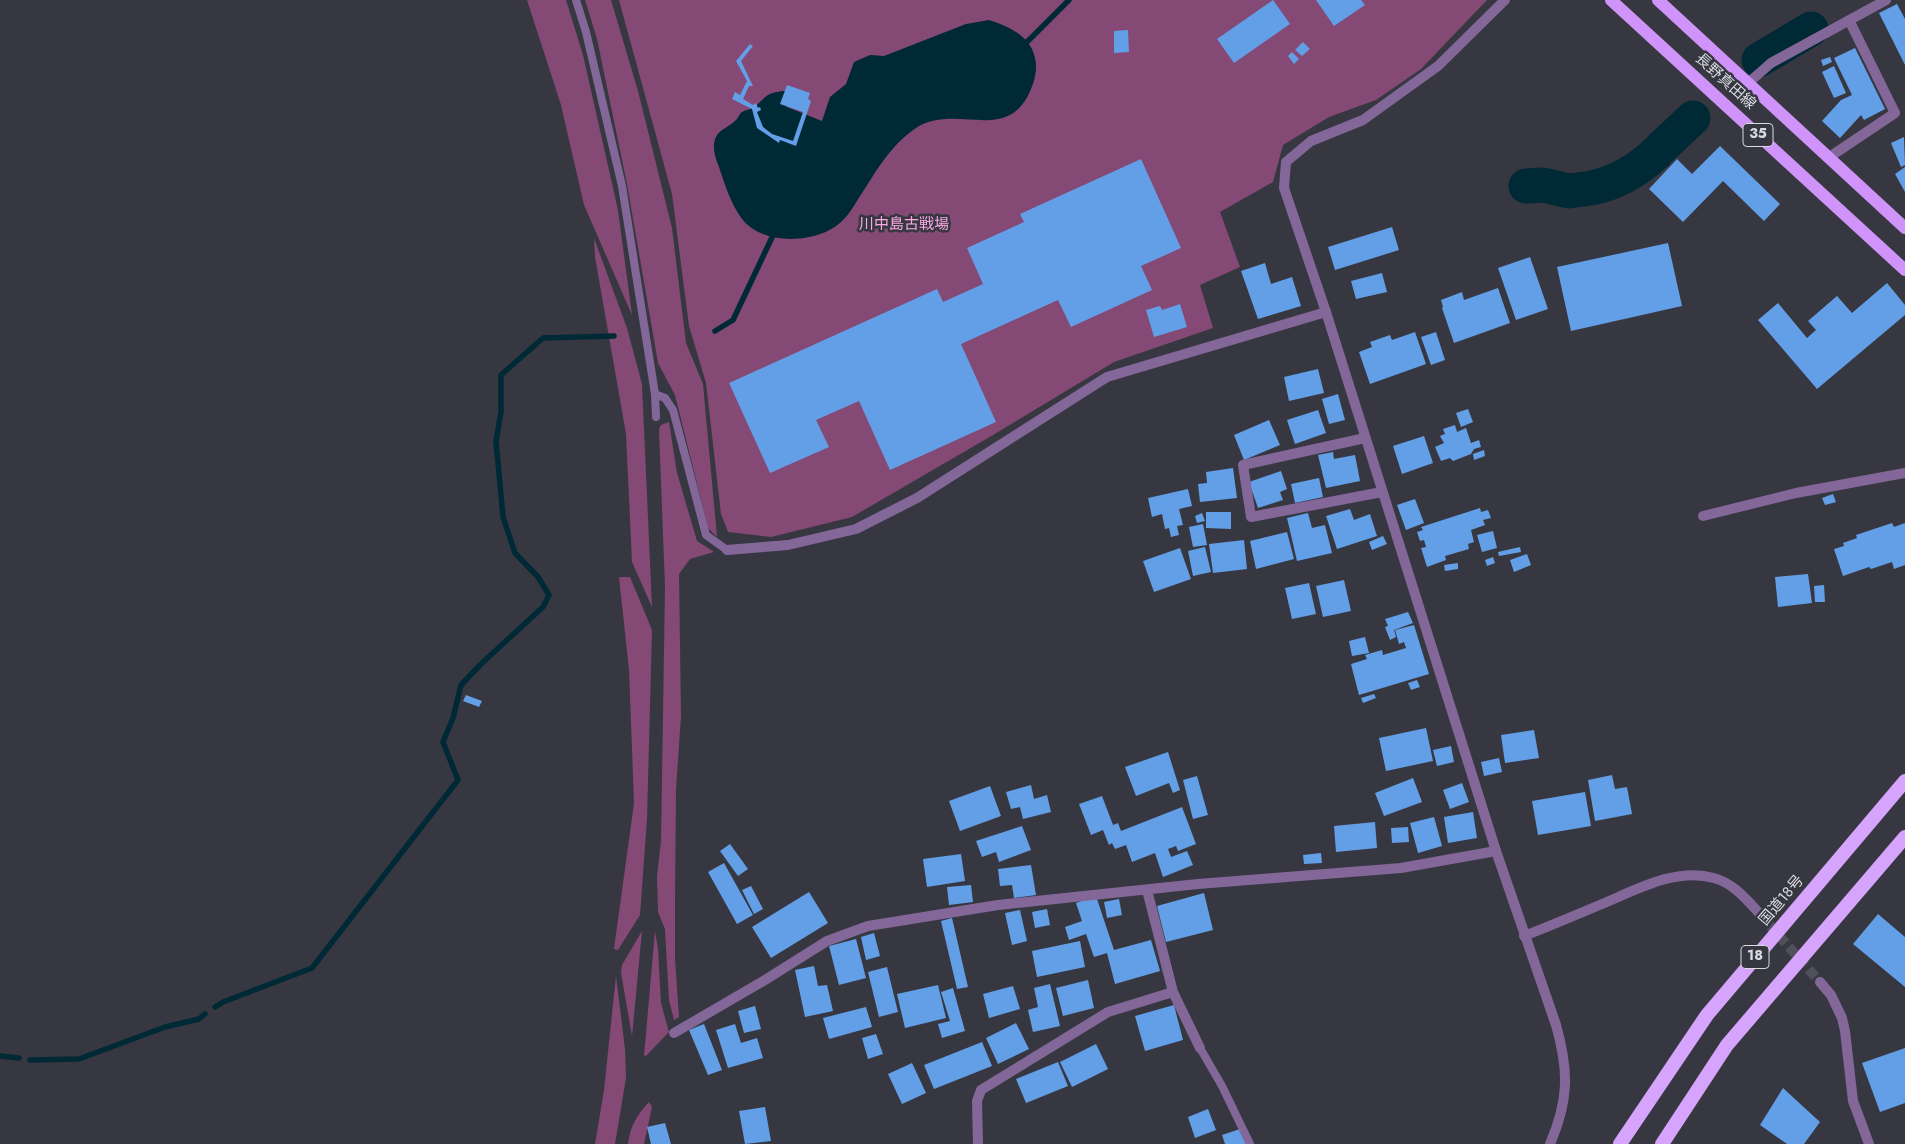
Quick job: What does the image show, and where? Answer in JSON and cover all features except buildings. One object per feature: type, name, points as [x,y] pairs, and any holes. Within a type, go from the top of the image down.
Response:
[{"type":"highway","name":"国道18号","points":[[1620,1144],[1707,1015],[1905,781]]},
{"type":"highway","name":"18","points":[[1662,1144],[1727,1045],[1905,837]]},
{"type":"main road","name":"長野真田線","points":[[1611,0],[1905,270]]},
{"type":"main road","name":"長野真田線","points":[[1658,0],[1905,228]]},
{"type":"street","points":[[1504,0],[1438,66],[1363,120],[1311,141],[1286,162],[1284,188],[1326,312],[1496,851],[1556,1025],[1566,1074],[1559,1123],[1550,1144]]},
{"type":"street","points":[[1747,84],[1771,63],[1799,46],[1886,0]]},
{"type":"street","points":[[1828,158],[1895,113],[1849,20]]},
{"type":"street","points":[[727,550],[788,544],[856,529],[917,498],[1107,377],[1326,312]]},
{"type":"street","points":[[1365,438],[1243,465],[1251,517],[1382,492]]},
{"type":"street","points":[[1703,516],[1796,493],[1905,473]]},
{"type":"street","points":[[674,1033],[827,941],[868,926],[998,906],[1198,884],[1401,868],[1496,851]]},
{"type":"street","points":[[1524,936],[1656,882],[1690,874],[1715,878],[1726,883],[1741,893],[1759,913]]},
{"type":"street","points":[[1147,890],[1173,992],[1200,1048]]},
{"type":"street","points":[[1820,982],[1831,995],[1842,1018],[1853,1101],[1869,1144]]},
{"type":"street","points":[[978,1144],[977,1101],[981,1090],[1108,1012],[1173,992]]},
{"type":"lane","points":[[576,0],[586,32],[622,186],[655,394],[656,417]]},
{"type":"lane","points":[[655,394],[665,398],[672,410],[706,535],[727,550]]},
{"type":"lane","points":[[1200,1048],[1222,1086],[1250,1144]]},
{"type":"green space","points":[[527,0],[566,0],[583,55],[618,210],[632,315],[584,205],[561,105]]},
{"type":"green space","points":[[585,0],[611,0],[638,91],[672,228],[686,343],[703,384],[717,537],[708,528],[675,395],[658,363],[627,184],[597,39]]},
{"type":"green space","name":"川中島古戦場","points":[[619,0],[1487,0],[1421,69],[1376,100],[1329,117],[1283,145],[1273,182],[1220,212],[1240,267],[1200,285],[1213,328],[1114,362],[852,517],[771,537],[728,532],[721,514],[706,383],[689,326],[672,194]]},
{"type":"green space","points":[[594,238],[627,328],[642,384],[652,607],[632,562],[626,434],[595,257]]},
{"type":"green space","points":[[669,422],[677,473],[697,541],[714,552],[690,559],[679,574],[681,716],[676,789],[675,959],[679,1017],[674,1020],[669,1000],[665,929],[658,912],[657,876],[661,841],[665,587],[659,429],[661,425]]},
{"type":"green space","points":[[619,577],[630,577],[652,630],[647,819],[640,915],[618,950],[614,949],[634,803],[629,670]]},
{"type":"green space","points":[[642,931],[632,1036],[621,973],[622,965]]},
{"type":"green space","points":[[655,931],[661,1003],[669,1032],[644,1056]]},
{"type":"green space","points":[[616,976],[625,1049],[626,1078],[615,1144],[595,1144],[604,1090]]},
{"type":"green space","points":[[649,1102],[652,1107],[644,1144],[628,1144],[630,1132],[635,1121]]},
{"type":"water","points":[[989,20],[1008,27],[1019,34],[1029,43],[1034,54],[1036,64],[1035,79],[1021,106],[1009,115],[995,120],[948,119],[932,121],[916,128],[906,135],[890,152],[846,217],[834,227],[822,233],[793,239],[778,238],[752,228],[742,219],[729,194],[716,159],[714,147],[717,135],[736,120],[742,112],[751,109],[770,94],[792,90],[786,104],[787,107],[822,121],[830,97],[846,84],[854,62],[870,55],[884,56],[966,24]]},
{"type":"waterway","points":[[1022,45],[1069,0]]},
{"type":"waterway","points":[[1759,60],[1811,29]]},
{"type":"waterway","points":[[1661,148],[1693,118]]},
{"type":"waterway","points":[[1591,188],[1609,183],[1626,175],[1656,153]]},
{"type":"waterway","points":[[1526,186],[1543,185],[1569,191],[1584,189]]},
{"type":"waterway","points":[[715,331],[733,320],[775,231]]},
{"type":"waterway","points":[[215,1007],[223,1002],[312,968],[458,780],[443,742],[453,718],[461,685],[543,607],[549,595],[538,577],[515,553],[503,517],[496,441],[501,412],[501,375],[543,338],[614,336]]},
{"type":"waterway","points":[[30,1060],[79,1059],[165,1027],[199,1019],[205,1014]]},
{"type":"waterway","points":[[0,1056],[19,1058]]},
{"type":"tunnel","points":[[1759,913],[1820,982]]}]
